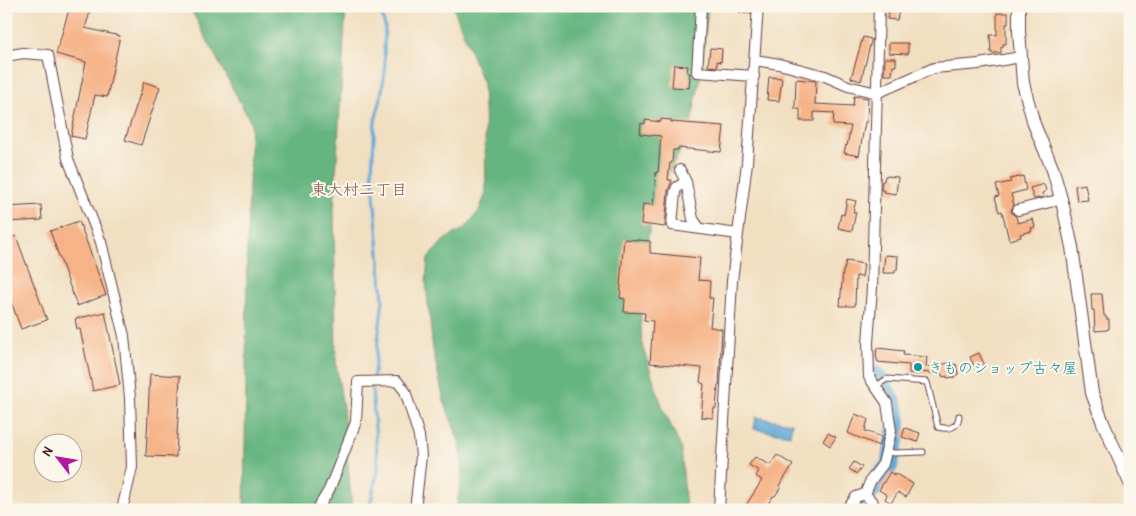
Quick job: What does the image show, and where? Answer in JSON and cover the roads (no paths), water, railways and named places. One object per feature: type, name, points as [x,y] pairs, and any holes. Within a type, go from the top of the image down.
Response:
[{"type":"street","points":[[701,6],[697,72],[754,76]]},
{"type":"street","points":[[719,510],[732,281],[747,163],[758,6]]},
{"type":"street","points":[[847,510],[856,497],[865,494],[871,480],[890,452],[891,431],[887,403],[869,377],[868,343],[872,288],[879,6]]},
{"type":"street","points":[[1019,6],[1023,83],[1034,124],[1062,199],[1072,247],[1092,393],[1103,423],[1130,483]]},
{"type":"street","points":[[6,56],[23,53],[48,55],[68,160],[101,242],[113,288],[124,336],[130,398],[132,467],[122,510]]},
{"type":"street","points":[[755,60],[825,76],[848,86],[877,92],[934,68],[979,64],[1021,57]]},
{"type":"street","points":[[680,170],[686,182],[693,219],[700,229]]},
{"type":"street","points":[[686,182],[677,187],[675,192],[672,225],[738,234]]},
{"type":"street","points":[[1018,210],[1062,199]]},
{"type":"street","points":[[317,510],[329,490],[356,422],[358,382],[397,381],[405,391],[419,436],[421,456],[415,510]]},
{"type":"street","points":[[865,494],[873,503],[875,510]]},
{"type":"lane","points":[[876,386],[888,379],[927,382],[938,427],[951,428],[957,425],[960,416]]},
{"type":"lane","points":[[890,452],[923,452]]},
{"type":"water","points":[[756,417],[792,423],[790,435],[754,429]]},
{"type":"waterway","points":[[369,510],[378,468],[372,388],[383,300],[372,170],[375,121],[385,72],[385,27],[380,6]]},
{"type":"waterway","points":[[872,490],[877,479],[889,466],[896,435],[897,416],[893,403],[876,375]]},
{"type":"place","name":"きものショップ古々屋","points":[[918,367]]},
{"type":"district","name":"東大村二丁目","points":[[359,189]]}]
